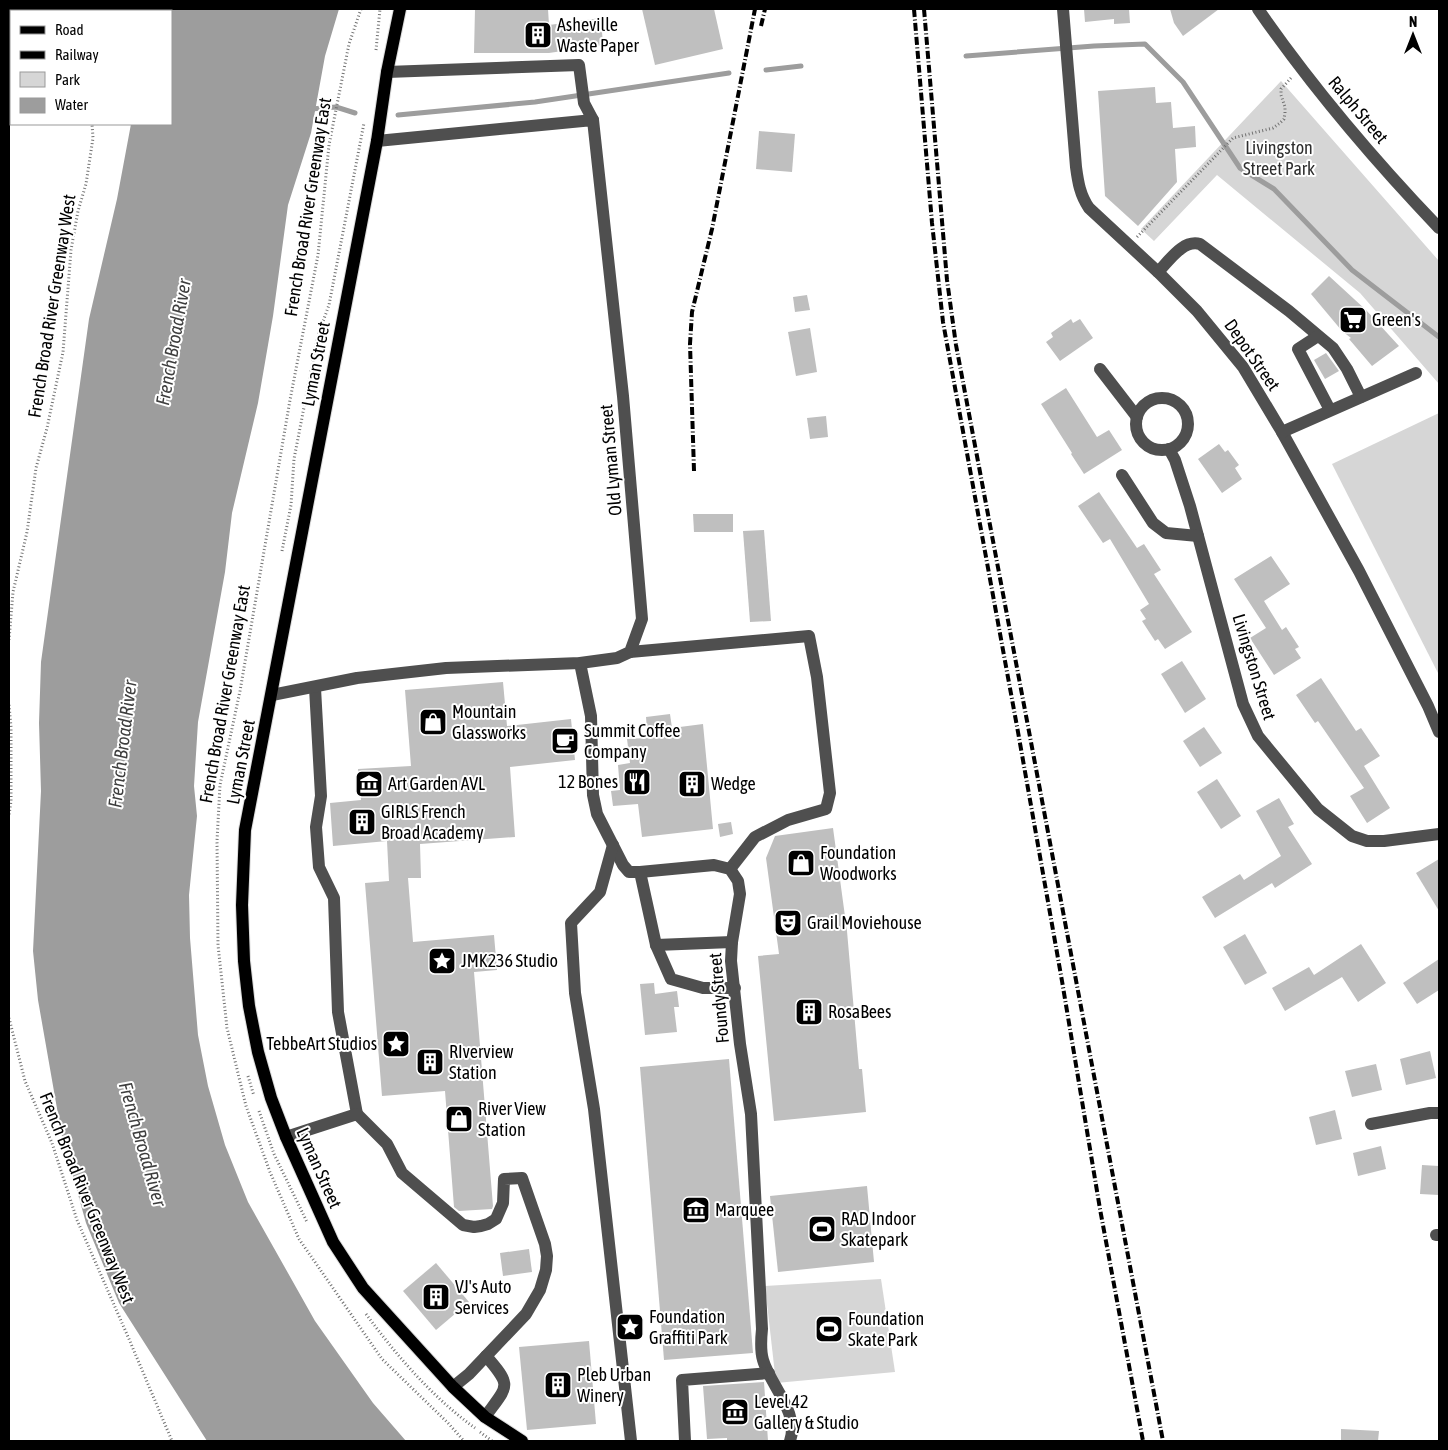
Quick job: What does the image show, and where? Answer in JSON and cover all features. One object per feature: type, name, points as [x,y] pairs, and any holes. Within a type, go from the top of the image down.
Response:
[{"type":"main road","name":"Lyman Street","points":[[400,9],[387,72],[377,141],[245,830],[242,905],[244,961],[249,1006],[258,1052],[271,1098],[286,1137],[333,1242],[363,1288],[453,1387],[485,1417],[522,1441]]},
{"type":"street","name":"Depot Street","points":[[1064,9],[1076,167],[1081,194],[1089,208],[1203,317],[1243,367],[1282,432],[1434,704],[1438,725]]},
{"type":"street","name":"Ralph Street","points":[[1258,9],[1302,70],[1396,184],[1439,228]]},
{"type":"street","points":[[377,141],[593,120],[584,103],[579,65],[387,72]]},
{"type":"street","name":"Old Lyman Street","points":[[593,120],[623,396],[642,619],[630,652]]},
{"type":"street","points":[[1158,272],[1184,245],[1194,242],[1200,244],[1333,348],[1361,397]]},
{"type":"street","points":[[1318,336],[1298,348],[1330,410]]},
{"type":"street","points":[[1100,369],[1137,417]]},
{"type":"street","points":[[1282,432],[1416,373]]},
{"type":"street","points":[[1163,397],[1175,400],[1184,408],[1189,419],[1188,431],[1183,441],[1173,448],[1162,451],[1150,448],[1141,440],[1136,429],[1137,417],[1142,407],[1151,400],[1163,397]]},
{"type":"street","name":"Livingston Street","points":[[1169,449],[1178,470],[1198,536],[1243,704],[1258,736],[1318,809],[1352,836],[1367,840],[1384,841],[1439,834]]},
{"type":"street","points":[[1122,474],[1153,523],[1166,533],[1198,536]]},
{"type":"street","points":[[272,695],[315,688],[357,678],[446,668],[580,663],[617,658],[630,652],[809,636],[817,677],[830,793],[826,809],[788,820],[755,837],[730,868],[714,864],[629,872],[623,865],[597,814],[593,795],[591,716],[580,663]]},
{"type":"street","points":[[315,688],[321,796],[316,827],[319,867],[334,898],[338,1012],[357,1114],[387,1144],[402,1173],[463,1225],[482,1226],[496,1219],[503,1203],[504,1179],[522,1178],[545,1244],[547,1256],[546,1270],[540,1290],[526,1314],[469,1374],[453,1387]]},
{"type":"street","points":[[613,845],[600,892],[571,923],[575,993],[594,1109],[631,1441]]},
{"type":"street","name":"Foundy Street","points":[[730,868],[738,881],[740,894],[732,942],[731,961],[740,1044],[752,1122],[761,1348],[763,1362],[786,1405],[792,1436],[790,1441]]},
{"type":"street","points":[[640,872],[656,945],[671,979],[703,988],[735,988]]},
{"type":"street","points":[[656,945],[732,942]]},
{"type":"street","points":[[1371,1124],[1430,1112],[1439,1113]]},
{"type":"street","points":[[286,1137],[357,1114]]},
{"type":"street","points":[[485,1417],[503,1391],[505,1382],[502,1375],[486,1356]]},
{"type":"street","points":[[684,1441],[682,1380],[769,1373]]},
{"type":"path","name":"French Broad River Greenway East","points":[[361,9],[349,44],[329,145],[318,255],[290,400],[240,691],[220,785],[217,841],[218,945],[227,1028],[246,1106],[270,1172],[299,1239],[382,1359],[464,1441]]},
{"type":"path","points":[[1141,232],[1228,142],[1241,135],[1273,128],[1284,119],[1285,107],[1281,89],[1294,75]]},
{"type":"path","name":"French Broad River Greenway West","points":[[9,640],[12,592],[26,532],[36,468],[47,428],[62,352],[71,250],[90,156],[93,138],[92,125]]},
{"type":"path","points":[[9,705],[12,726],[11,801],[9,815]]},
{"type":"path","name":"French Broad River Greenway West","points":[[9,1018],[25,1081],[52,1143],[77,1220],[130,1339],[172,1441]]},
{"type":"green space","name":"Livingston Street Park","points":[[1281,81],[1439,261],[1439,384],[1360,293],[1217,175],[1154,241],[1141,229]]},
{"type":"green space","points":[[1439,413],[1439,675],[1332,464]]},
{"type":"green space","name":"Foundation Skate Park","points":[[881,1279],[895,1372],[776,1383],[765,1286]]},
{"type":"water","name":"French Broad River","points":[[339,9],[325,56],[311,133],[288,205],[273,316],[258,403],[232,513],[225,572],[198,722],[194,786],[197,816],[189,895],[190,938],[198,1035],[208,1086],[225,1145],[248,1202],[315,1321],[373,1403],[406,1441],[207,1441],[119,1303],[86,1223],[62,1137],[38,1000],[33,951],[41,791],[39,723],[41,662],[89,319],[117,199],[131,125],[172,125],[172,10],[160,10]]},
{"type":"building","name":"Asheville Waste Paper","points":[[475,9],[548,9],[549,25],[601,18],[603,45],[549,53],[474,53]]},
{"type":"building","points":[[642,9],[714,9],[723,49],[655,65]]},
{"type":"building","points":[[1084,9],[1129,9],[1130,23],[1114,24],[1114,19],[1085,22]]},
{"type":"building","points":[[1170,9],[1219,9],[1183,36],[1174,23]]},
{"type":"building","points":[[1155,87],[1156,103],[1171,102],[1173,128],[1195,126],[1196,147],[1175,149],[1177,182],[1138,226],[1105,196],[1098,91]]},
{"type":"building","points":[[759,131],[795,134],[792,172],[756,169]]},
{"type":"building","name":"Green's","points":[[1329,276],[1366,310],[1399,346],[1372,366],[1349,339],[1351,338],[1342,331],[1311,294]]},
{"type":"building","points":[[807,295],[810,310],[795,312],[793,297]]},
{"type":"building","points":[[1071,319],[1073,323],[1080,319],[1093,338],[1060,361],[1046,342],[1053,337],[1051,333]]},
{"type":"building","points":[[810,328],[817,372],[796,376],[788,332]]},
{"type":"building","points":[[1326,353],[1339,371],[1325,379],[1314,360]]},
{"type":"building","points":[[1066,388],[1097,437],[1109,430],[1122,450],[1084,474],[1041,404]]},
{"type":"building","points":[[826,416],[828,437],[810,439],[807,418]]},
{"type":"building","points":[[1219,444],[1225,452],[1228,450],[1239,465],[1235,468],[1242,479],[1222,493],[1198,459]]},
{"type":"building","points":[[1099,492],[1137,548],[1144,544],[1161,570],[1154,574],[1192,632],[1165,649],[1158,639],[1155,641],[1142,621],[1146,619],[1140,610],[1149,604],[1110,539],[1103,543],[1078,506]]},
{"type":"building","points":[[693,514],[733,514],[733,532],[694,532]]},
{"type":"building","points":[[764,530],[771,621],[750,622],[743,531]]},
{"type":"building","points":[[1271,556],[1290,584],[1264,601],[1282,630],[1286,627],[1299,647],[1295,649],[1301,658],[1274,675],[1250,638],[1266,628],[1234,579]]},
{"type":"building","points":[[1182,661],[1206,699],[1185,713],[1161,674]]},
{"type":"building","points":[[1321,678],[1356,731],[1361,728],[1380,756],[1364,766],[1390,808],[1367,823],[1350,796],[1364,788],[1318,721],[1315,723],[1296,695]]},
{"type":"building","points":[[503,682],[507,726],[571,719],[575,760],[510,767],[515,837],[420,844],[421,878],[408,878],[413,942],[494,935],[497,970],[474,972],[493,1206],[492,1209],[459,1211],[454,1207],[445,1091],[382,1096],[365,883],[389,881],[387,841],[333,846],[330,803],[361,800],[358,769],[411,766],[405,690]]},
{"type":"building","points":[[670,714],[672,728],[703,724],[713,829],[642,837],[638,804],[613,806],[611,791],[620,790],[618,765],[630,763],[627,739],[646,738],[646,717]]},
{"type":"building","points":[[1204,727],[1222,753],[1200,767],[1183,741]]},
{"type":"building","points":[[1217,779],[1241,816],[1221,829],[1197,792]]},
{"type":"building","points":[[1279,798],[1294,824],[1288,827],[1312,864],[1275,888],[1272,883],[1215,918],[1202,897],[1240,874],[1244,880],[1281,856],[1256,811]]},
{"type":"building","points":[[731,822],[733,834],[720,837],[718,824]]},
{"type":"building","name":"RosaBees","points":[[833,828],[847,931],[859,1069],[862,1069],[866,1112],[774,1121],[758,956],[779,954],[766,858],[775,836]]},
{"type":"building","points":[[1439,859],[1439,911],[1416,873]]},
{"type":"building","points":[[1245,934],[1267,973],[1245,985],[1223,947]]},
{"type":"building","points":[[1361,944],[1386,983],[1358,1002],[1342,977],[1285,1011],[1272,988],[1309,967],[1314,975]]},
{"type":"building","points":[[1439,959],[1439,990],[1417,1004],[1403,983]]},
{"type":"building","points":[[654,983],[655,994],[677,991],[679,1007],[674,1007],[677,1032],[645,1035],[640,984]]},
{"type":"building","points":[[1430,1051],[1436,1078],[1406,1085],[1400,1059]]},
{"type":"building","name":"Marquee","points":[[729,1059],[753,1353],[664,1360],[640,1067]]},
{"type":"building","points":[[1376,1064],[1382,1090],[1352,1097],[1345,1071]]},
{"type":"building","points":[[1335,1110],[1342,1139],[1316,1145],[1309,1117]]},
{"type":"building","points":[[1381,1146],[1386,1169],[1358,1176],[1353,1153]]},
{"type":"building","points":[[1422,1165],[1439,1166],[1439,1195],[1420,1194]]},
{"type":"building","name":"RAD Indoor Skatepark","points":[[867,1186],[874,1262],[778,1272],[770,1196]]},
{"type":"building","points":[[529,1249],[532,1272],[503,1276],[500,1253]]},
{"type":"building","name":"VJ's Auto Services","points":[[436,1263],[469,1302],[436,1330],[403,1291]]},
{"type":"building","name":"Pleb Urban Winery","points":[[589,1341],[596,1424],[527,1430],[519,1347]]},
{"type":"building","name":"Level 42 Gallery & Studio","points":[[764,1382],[768,1441],[727,1441],[727,1438],[707,1439],[703,1386]]},
{"type":"building","points":[[1341,1429],[1379,1431],[1378,1441],[1341,1441]]},
{"type":"waterway","points":[[966,56],[1145,44],[1183,82],[1240,168],[1274,189],[1352,270],[1439,337]]},
{"type":"waterway","points":[[766,70],[801,66]]},
{"type":"waterway","points":[[398,115],[535,102],[729,73]]},
{"type":"waterway","points":[[311,109],[336,107],[355,113]]},
{"type":"railway","points":[[694,471],[690,344],[692,312],[712,229],[755,9]]},
{"type":"railway","points":[[761,26],[765,9]]},
{"type":"railway","points":[[914,9],[932,223],[943,322],[1018,732],[1100,1209],[1143,1441]]},
{"type":"railway","points":[[924,9],[947,280],[956,345],[1163,1441]]},
{"type":"place","name":"Asheville Waste Paper","points":[[538,35]]},
{"type":"place","name":"Green's","points":[[1353,320]]},
{"type":"place","name":"Mountain Glassworks","points":[[433,722]]},
{"type":"place","name":"Summit Coffee Company","points":[[565,741]]},
{"type":"place","name":"12 Bones","points":[[637,782]]},
{"type":"place","name":"Art Garden AVL","points":[[369,784]]},
{"type":"place","name":"Wedge","points":[[692,784]]},
{"type":"place","name":"GIRLS French Broad Academy","points":[[362,822]]},
{"type":"place","name":"Foundation Woodworks","points":[[801,863]]},
{"type":"place","name":"Grail Moviehouse","points":[[788,923]]},
{"type":"place","name":"JMK236 Studio","points":[[442,961]]},
{"type":"place","name":"RosaBees","points":[[809,1012]]},
{"type":"place","name":"TebbeArt Studios","points":[[396,1044]]},
{"type":"place","name":"RIverview Station","points":[[430,1062]]},
{"type":"place","name":"River View Station","points":[[459,1119]]},
{"type":"place","name":"Marquee","points":[[696,1210]]},
{"type":"place","name":"RAD Indoor Skatepark","points":[[822,1229]]},
{"type":"place","name":"VJ's Auto Services","points":[[436,1297]]},
{"type":"place","name":"Foundation Graffiti Park","points":[[630,1327]]},
{"type":"place","name":"Foundation Skate Park","points":[[829,1329]]},
{"type":"place","name":"Pleb Urban Winery","points":[[558,1385]]},
{"type":"place","name":"Level 42 Gallery & Studio","points":[[735,1412]]}]
